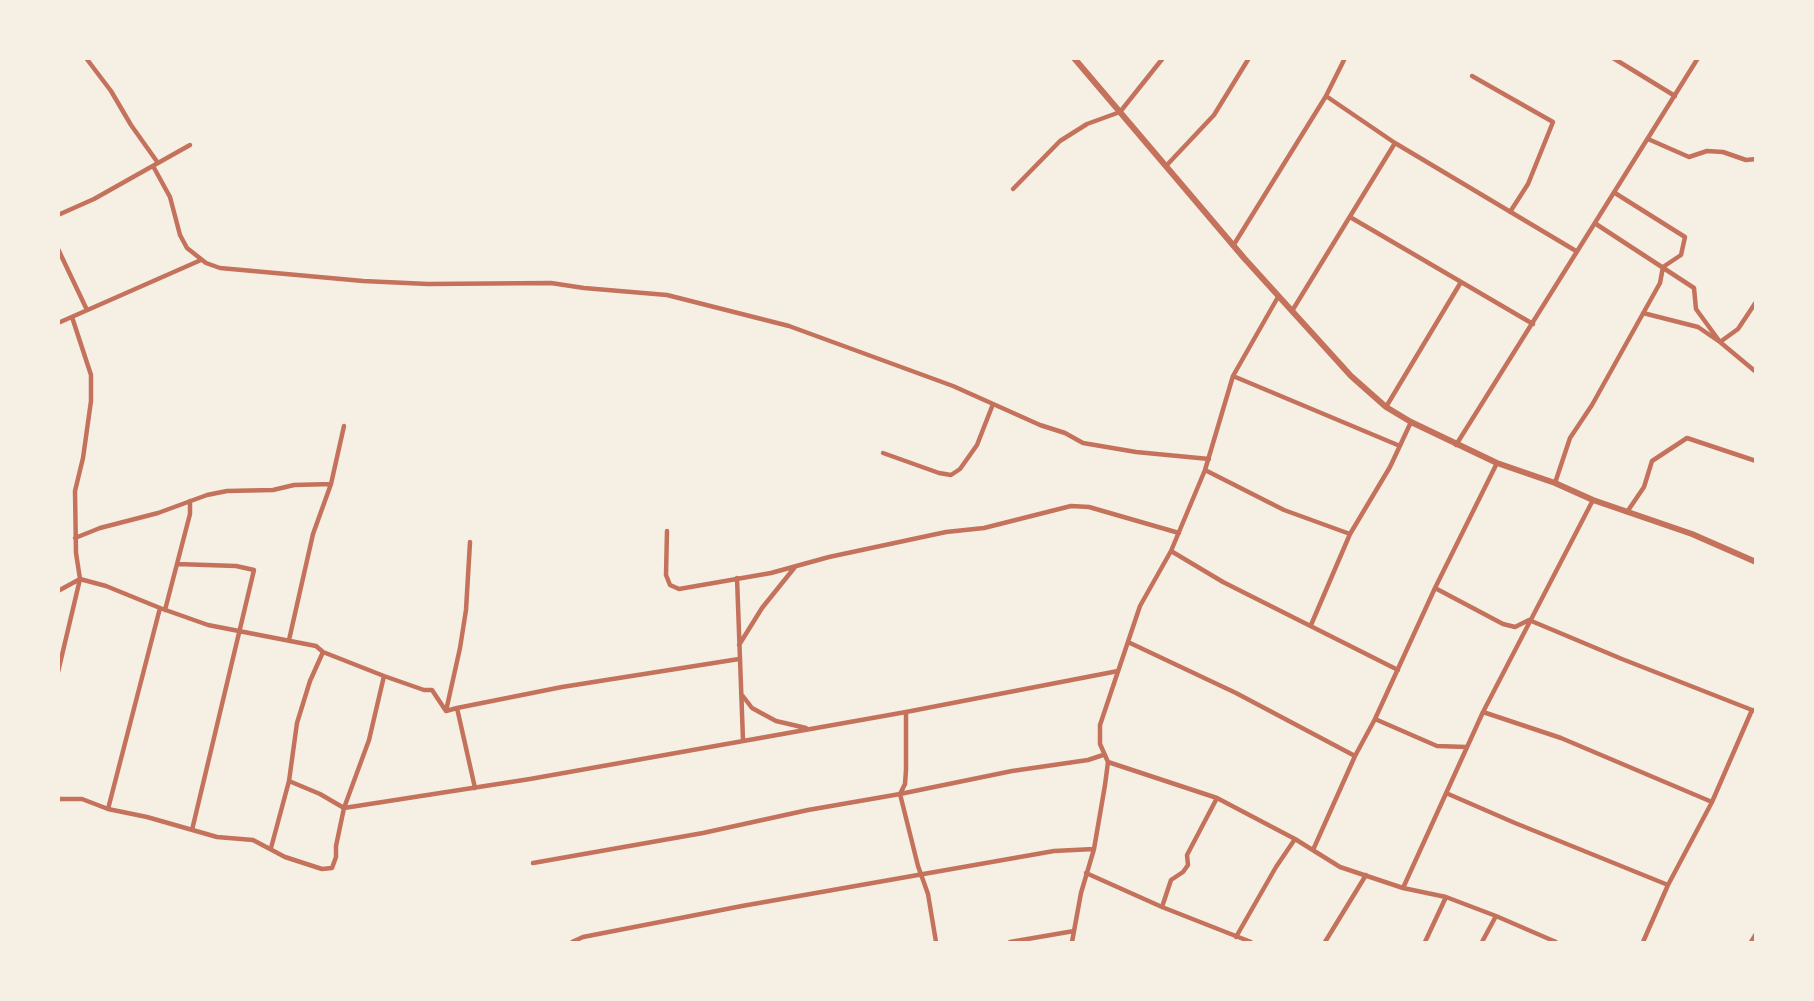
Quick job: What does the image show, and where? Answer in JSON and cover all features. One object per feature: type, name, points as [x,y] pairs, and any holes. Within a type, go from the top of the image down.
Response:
[{"type":"street","points":[[86,58],[111,91],[156,164],[170,197],[180,235],[187,248],[201,260],[220,268],[352,280],[428,284],[551,283],[667,295],[789,326],[923,374],[1040,425],[1065,433],[1083,443],[1171,456],[1209,459]]},
{"type":"street","points":[[1074,58],[1278,297],[1351,376],[1386,407],[1456,445],[1497,463],[1555,483],[1593,500],[1692,534],[1755,561]]},
{"type":"street","points":[[1013,189],[1060,141],[1088,124],[1120,112],[1163,58]]},
{"type":"street","points":[[1166,166],[1214,115],[1249,58]]},
{"type":"street","points":[[1233,246],[1326,96],[1345,58]]},
{"type":"street","points":[[1613,58],[1675,96]]},
{"type":"street","points":[[1456,445],[1698,58]]},
{"type":"street","points":[[1472,76],[1553,122],[1528,184],[1510,212]]},
{"type":"street","points":[[1326,96],[1395,143],[1577,251]]},
{"type":"street","points":[[1648,139],[1689,157],[1707,151],[1723,152],[1746,160],[1755,159]]},
{"type":"street","points":[[1292,311],[1395,143]]},
{"type":"street","points":[[58,215],[94,199],[190,145]]},
{"type":"street","points":[[1555,483],[1570,438],[1592,405],[1660,283],[1663,267],[1681,255],[1684,237],[1615,193]]},
{"type":"street","points":[[1350,217],[1533,324]]},
{"type":"street","points":[[1596,224],[1694,288],[1696,309],[1720,342]]},
{"type":"street","points":[[58,249],[87,310]]},
{"type":"street","points":[[58,323],[201,260]]},
{"type":"street","points":[[1386,407],[1461,282]]},
{"type":"street","points":[[1278,297],[1233,376],[1205,470],[1171,551],[1140,606],[1100,725],[1100,744],[1103,754],[1108,762],[1217,798],[1295,839],[1340,867],[1403,888],[1446,897],[1556,942]]},
{"type":"street","points":[[1720,342],[1738,329],[1755,302]]},
{"type":"street","points":[[1643,313],[1698,327],[1720,342],[1755,372]]},
{"type":"street","points":[[58,672],[80,579],[75,538],[75,491],[83,458],[91,401],[91,375],[72,317]]},
{"type":"street","points":[[1233,376],[1400,446]]},
{"type":"street","points":[[883,453],[951,475],[960,469],[977,445],[993,404]]},
{"type":"street","points":[[1311,625],[1350,534],[1390,467],[1411,422]]},
{"type":"street","points":[[289,640],[313,534],[331,484],[344,426]]},
{"type":"street","points":[[1627,512],[1644,487],[1652,461],[1687,438],[1755,461]]},
{"type":"street","points":[[1313,850],[1355,756],[1375,719],[1435,588],[1497,463]]},
{"type":"street","points":[[1205,470],[1284,510],[1350,534]]},
{"type":"street","points":[[75,538],[100,528],[158,513],[207,495],[227,491],[273,490],[294,486],[331,484]]},
{"type":"street","points":[[1403,888],[1483,712],[1593,500]]},
{"type":"street","points":[[108,809],[162,609],[177,564],[190,514],[190,501]]},
{"type":"street","points":[[667,531],[666,575],[670,585],[679,589],[771,573],[796,565],[946,532],[984,528],[1071,506],[1089,507],[1179,533]]},
{"type":"street","points":[[446,711],[466,610],[470,542]]},
{"type":"street","points":[[1171,551],[1223,582],[1398,670]]},
{"type":"street","points":[[177,564],[236,566],[254,570],[192,831]]},
{"type":"street","points":[[740,645],[762,608],[796,565]]},
{"type":"street","points":[[737,578],[743,740]]},
{"type":"street","points":[[58,591],[80,579],[106,585],[162,609],[208,625],[316,646],[323,652],[384,676],[424,690],[432,690],[446,711]]},
{"type":"street","points":[[1435,588],[1503,624],[1515,627],[1529,620],[1754,711],[1712,802],[1668,885],[1643,942]]},
{"type":"street","points":[[1128,642],[1236,693],[1355,756]]},
{"type":"street","points":[[271,848],[290,781],[297,723],[310,681],[323,652]]},
{"type":"street","points":[[446,711],[562,687],[739,659]]},
{"type":"street","points":[[290,781],[344,808],[475,788],[906,712],[1118,671]]},
{"type":"street","points":[[58,799],[82,799],[108,809],[147,817],[217,837],[253,840],[285,857],[322,869],[332,868],[344,808],[369,740],[384,676]]},
{"type":"street","points":[[742,695],[752,708],[776,721],[809,728]]},
{"type":"street","points":[[457,708],[475,788]]},
{"type":"street","points":[[906,712],[906,777],[900,794],[918,866],[928,894],[936,942]]},
{"type":"street","points":[[1483,712],[1561,738],[1712,802]]},
{"type":"street","points":[[1375,719],[1437,746],[1466,747]]},
{"type":"street","points":[[533,863],[606,852],[1012,771],[1088,760],[1103,754]]},
{"type":"street","points":[[1072,942],[1086,873],[1094,849],[1108,762]]},
{"type":"street","points":[[1446,793],[1668,885]]},
{"type":"street","points":[[1162,907],[1171,880],[1183,872],[1188,865],[1187,855],[1217,798]]},
{"type":"street","points":[[1236,937],[1276,867],[1295,839]]},
{"type":"street","points":[[572,942],[583,937],[742,906],[1054,851],[1094,849]]},
{"type":"street","points":[[1086,873],[1162,907],[1251,942]]},
{"type":"street","points":[[1325,942],[1366,875]]},
{"type":"street","points":[[1425,942],[1446,897]]},
{"type":"street","points":[[1482,942],[1496,916]]},
{"type":"street","points":[[1010,942],[1074,931]]},
{"type":"street","points":[[1751,942],[1755,934]]}]
